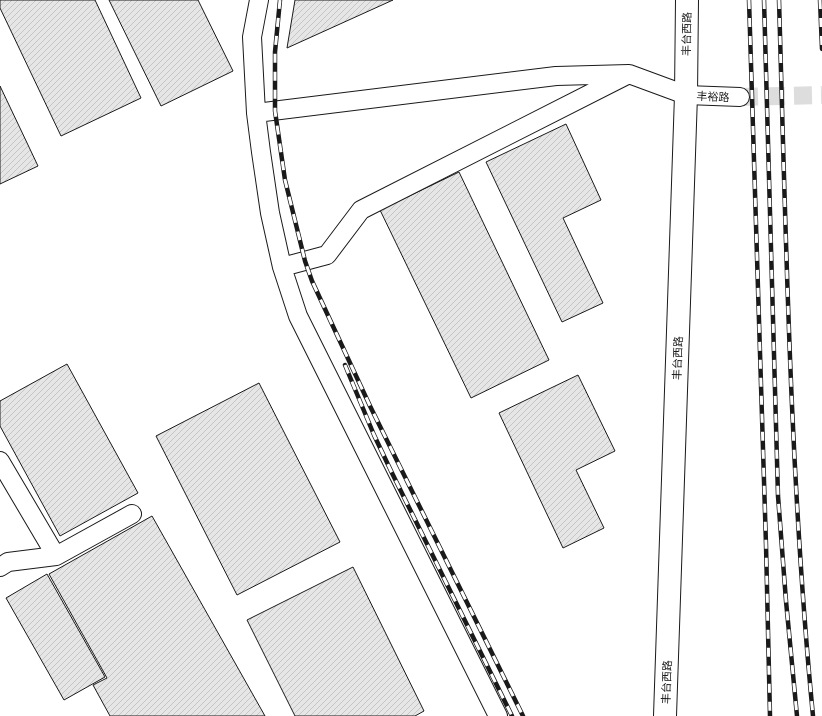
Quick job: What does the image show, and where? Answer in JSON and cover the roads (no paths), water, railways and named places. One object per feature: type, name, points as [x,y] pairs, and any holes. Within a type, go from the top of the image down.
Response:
[{"type":"main road","name":"丰台西路","points":[[665,716],[686,95],[687,0]]},
{"type":"street","points":[[259,0],[252,37],[256,113],[270,213],[282,267],[298,316],[498,716]]},
{"type":"street","points":[[256,113],[556,76],[629,74]]},
{"type":"street","points":[[282,267],[327,255],[361,210],[629,74]]},
{"type":"street","name":"丰裕路","points":[[629,74],[686,95],[740,97]]},
{"type":"street","points":[[0,461],[56,556]]},
{"type":"street","points":[[0,567],[8,562],[56,556],[132,514]]},
{"type":"tunnel","points":[[740,97],[822,95]]},
{"type":"railway","points":[[280,0],[275,52],[275,111],[285,180],[305,261],[312,281],[370,406],[523,716]]},
{"type":"railway","points":[[749,0],[770,716]]},
{"type":"railway","points":[[764,0],[778,496],[797,716]]},
{"type":"railway","points":[[779,0],[794,448],[805,627],[813,716]]},
{"type":"railway","points":[[820,0],[822,49]]},
{"type":"railway","points":[[345,365],[374,435],[392,473],[512,716]]}]
